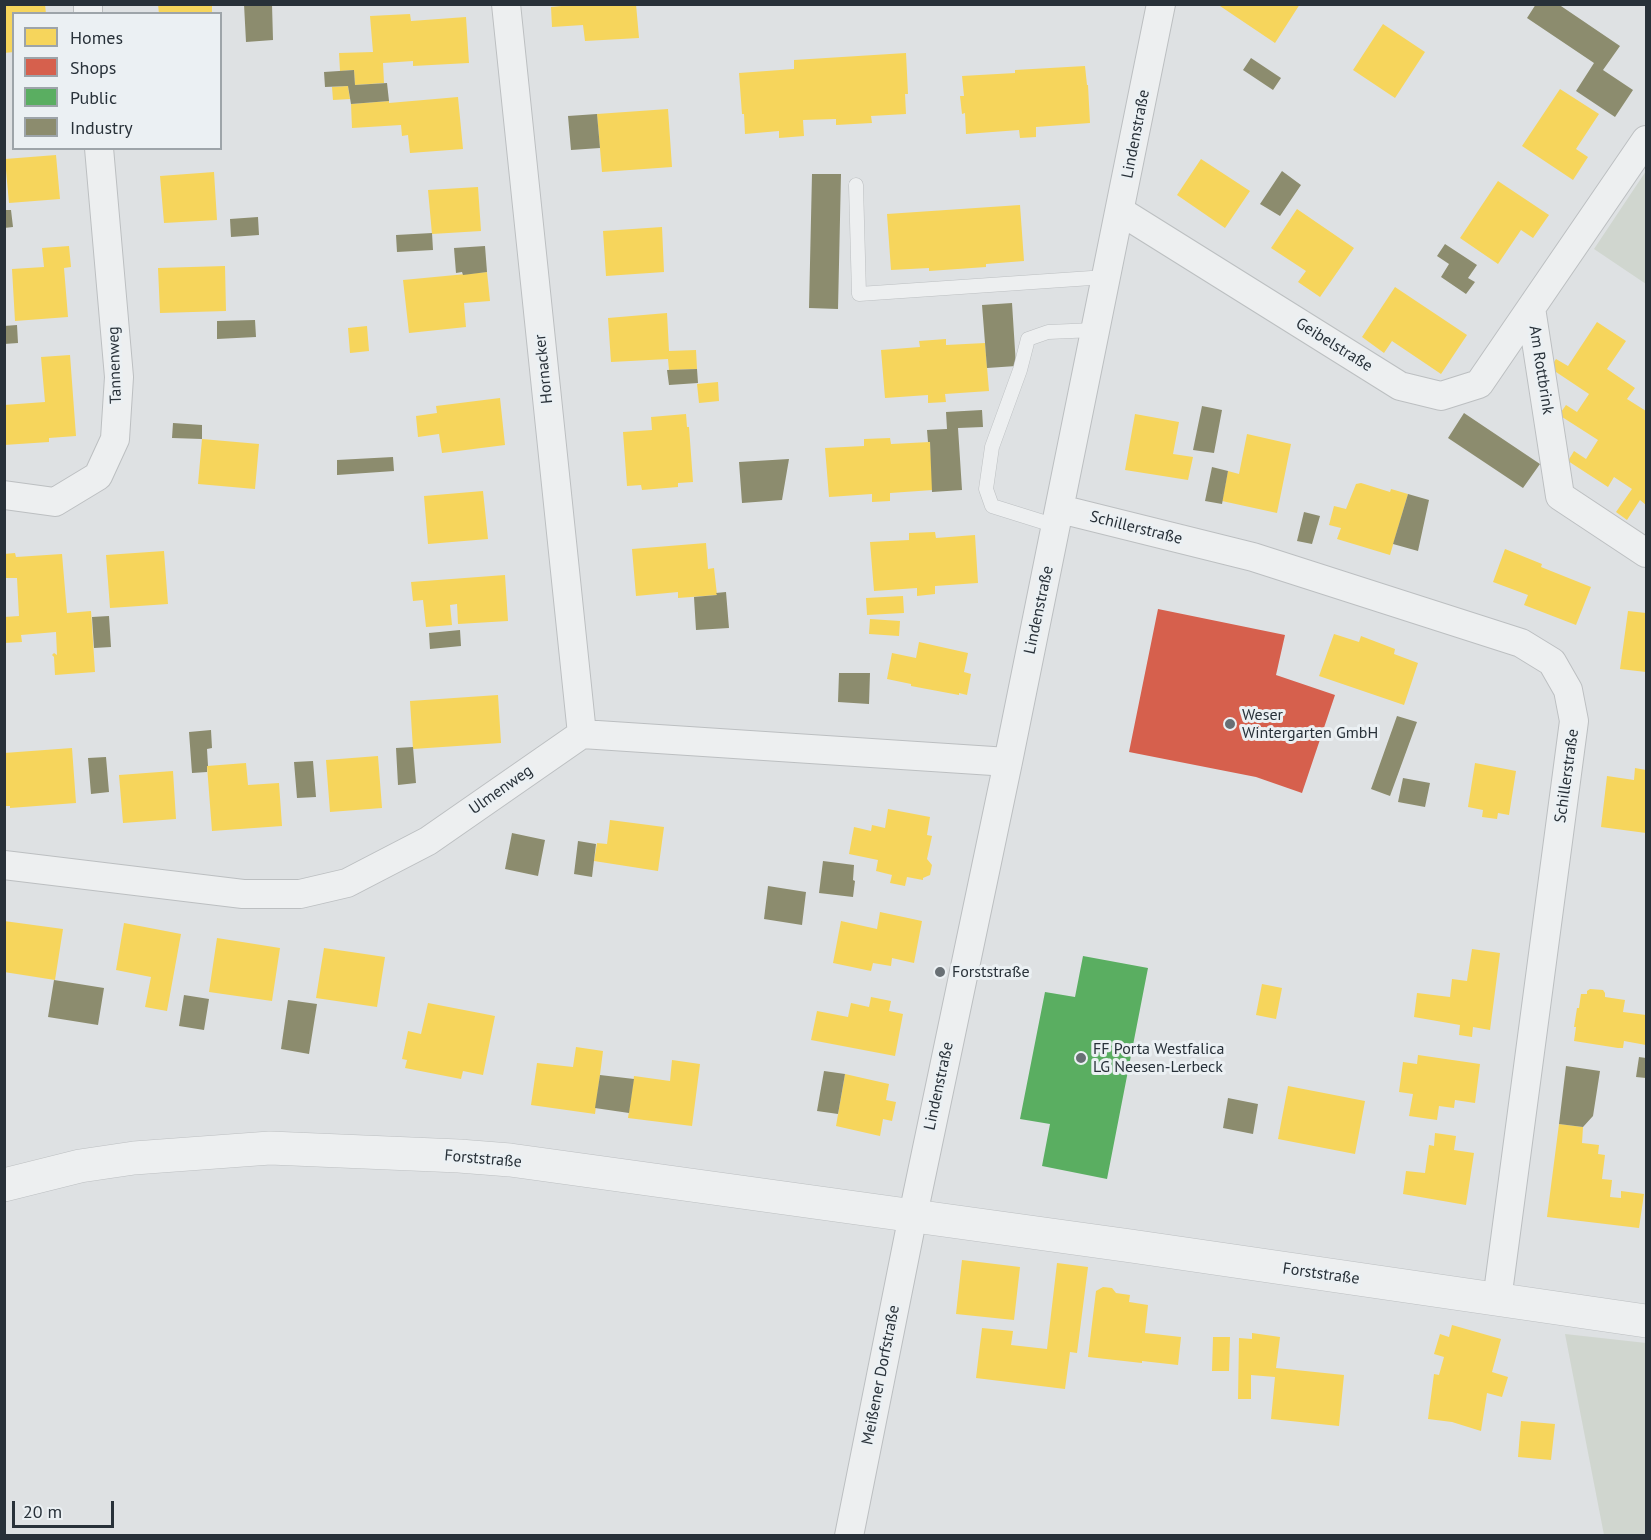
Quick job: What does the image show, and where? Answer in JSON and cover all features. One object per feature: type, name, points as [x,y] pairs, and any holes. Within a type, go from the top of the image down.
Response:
[{"type":"street","name":"Hornacker","points":[[506,4],[582,734]]},
{"type":"street","name":"Lindenstraße","points":[[912,1215],[1008,762],[1161,4]]},
{"type":"street","name":"Am Rottbrink","points":[[1647,140],[1532,308],[1560,496],[1647,553]]},
{"type":"street","name":"Tannenweg","points":[[4,495],[55,502],[98,476],[115,439],[119,377],[99,150]]},
{"type":"street","name":"Geibelstraße","points":[[1120,211],[1400,386],[1441,396],[1479,384],[1532,308]]},
{"type":"street","name":"Schillerstraße","points":[[1058,517],[1253,556],[1521,643],[1552,662],[1568,690],[1574,722],[1497,1300]]},
{"type":"street","points":[[582,734],[1008,762]]},
{"type":"street","name":"Ulmenweg","points":[[4,865],[243,894],[300,894],[347,883],[429,841],[582,734]]},
{"type":"street","name":"Forststraße","points":[[4,1185],[80,1166],[134,1158],[270,1148],[510,1160],[912,1215],[1647,1321]]},
{"type":"street","name":"Meißener Dorfstraße","points":[[849,1536],[912,1215]]},
{"type":"lane","points":[[856,185],[859,294],[1106,277]]},
{"type":"lane","points":[[1058,517],[992,506],[986,489],[992,447],[1020,370],[1028,339],[1048,332],[1095,330]]},
{"type":"shaded area","points":[[1646,171],[1646,284],[1594,249]]},
{"type":"shaded area","points":[[1565,1334],[1646,1343],[1646,1535],[1604,1535]]},
{"type":"building: Homes","points":[[4,4],[45,4],[46,12],[12,12],[12,52],[4,53]]},
{"type":"building: Homes","points":[[158,4],[212,4],[212,12],[159,12]]},
{"type":"building: Homes","points":[[582,4],[636,4],[639,38],[585,41],[583,25],[552,27],[551,7]]},
{"type":"building: Homes","points":[[1217,4],[1300,4],[1275,43]]},
{"type":"building: Homes","points":[[410,14],[411,21],[466,17],[469,63],[413,66],[413,61],[383,63],[384,83],[355,85],[354,70],[340,71],[339,53],[373,52],[370,16]]},
{"type":"building: Homes","points":[[1383,24],[1425,52],[1395,98],[1353,70]]},
{"type":"building: Homes","points":[[906,53],[908,94],[905,94],[906,114],[871,116],[872,123],[836,125],[836,119],[803,120],[804,136],[779,138],[779,131],[745,134],[739,73],[794,69],[794,60]]},
{"type":"building: Homes","points":[[1085,66],[1090,123],[1036,127],[1036,137],[1020,138],[1019,130],[966,134],[965,113],[962,114],[960,96],[964,96],[962,76]]},
{"type":"building: Homes","points":[[348,86],[350,99],[333,100],[332,87]]},
{"type":"building: Homes","points":[[1560,89],[1599,114],[1576,149],[1588,157],[1573,180],[1522,146]]},
{"type":"building: Homes","points":[[458,97],[463,149],[410,153],[408,135],[402,136],[401,125],[352,128],[351,104]]},
{"type":"building: Homes","points":[[668,109],[672,167],[602,172],[597,114]]},
{"type":"building: Homes","points":[[56,155],[60,199],[9,203],[5,159]]},
{"type":"building: Homes","points":[[1201,159],[1250,191],[1225,228],[1177,195]]},
{"type":"building: Homes","points":[[214,172],[217,220],[164,223],[160,176]]},
{"type":"building: Homes","points":[[1498,181],[1549,215],[1533,238],[1521,230],[1498,264],[1460,238]]},
{"type":"building: Homes","points":[[478,187],[481,231],[432,234],[428,190]]},
{"type":"building: Homes","points":[[1020,205],[1024,261],[986,264],[986,267],[929,271],[929,268],[891,270],[887,214]]},
{"type":"building: Homes","points":[[1297,209],[1354,248],[1320,297],[1298,282],[1306,271],[1271,248]]},
{"type":"building: Homes","points":[[662,227],[664,272],[606,276],[603,231]]},
{"type":"building: Homes","points":[[69,246],[71,267],[64,268],[68,317],[15,321],[12,269],[44,267],[42,248]]},
{"type":"building: Homes","points":[[225,266],[226,311],[160,313],[158,268]]},
{"type":"building: Homes","points":[[487,272],[490,301],[464,303],[466,327],[409,333],[403,280]]},
{"type":"building: Homes","points":[[1395,287],[1467,335],[1441,374],[1392,341],[1384,353],[1362,337]]},
{"type":"building: Homes","points":[[667,313],[669,351],[696,350],[697,369],[669,370],[668,359],[611,362],[608,318]]},
{"type":"building: Homes","points":[[1597,322],[1626,341],[1607,369],[1635,388],[1627,399],[1646,411],[1646,505],[1640,500],[1627,520],[1616,512],[1632,489],[1614,477],[1608,487],[1568,461],[1574,451],[1586,459],[1598,440],[1559,415],[1566,405],[1577,412],[1589,394],[1550,368],[1556,359],[1568,366]]},
{"type":"building: Homes","points":[[367,326],[369,351],[350,353],[348,328]]},
{"type":"building: Homes","points":[[946,339],[946,345],[985,343],[989,391],[945,394],[946,402],[928,403],[928,395],[885,398],[881,350],[920,347],[919,341]]},
{"type":"building: Homes","points":[[70,355],[76,436],[49,438],[49,442],[4,445],[4,405],[45,402],[41,357]]},
{"type":"building: Homes","points":[[718,382],[719,401],[699,403],[697,384]]},
{"type":"building: Homes","points":[[500,398],[505,445],[442,453],[439,434],[418,437],[416,416],[437,413],[436,406]]},
{"type":"building: Homes","points":[[686,414],[693,482],[678,483],[678,487],[642,490],[641,485],[627,486],[623,432],[652,430],[651,417]]},
{"type":"building: Homes","points":[[1135,414],[1179,422],[1173,454],[1193,457],[1188,480],[1125,470]]},
{"type":"building: Homes","points":[[1247,434],[1291,444],[1277,513],[1222,501],[1228,471],[1239,474]]},
{"type":"building: Homes","points":[[890,438],[891,444],[930,442],[933,490],[890,493],[890,501],[872,502],[872,494],[829,497],[825,448],[864,446],[864,439]]},
{"type":"building: Homes","points":[[202,439],[259,444],[255,489],[198,484]]},
{"type":"building: Homes","points":[[1361,483],[1390,492],[1391,489],[1408,494],[1390,555],[1337,539],[1341,528],[1329,525],[1334,506],[1346,509],[1356,484]]},
{"type":"building: Homes","points":[[483,491],[488,539],[428,544],[424,496]]},
{"type":"building: Homes","points":[[935,532],[936,538],[975,535],[978,583],[935,586],[935,594],[917,596],[917,588],[874,591],[870,542],[909,540],[909,533]]},
{"type":"building: Homes","points":[[706,543],[708,569],[714,568],[717,595],[678,598],[678,592],[636,596],[632,549]]},
{"type":"building: Homes","points":[[1505,549],[1542,564],[1541,567],[1591,587],[1576,625],[1524,605],[1528,595],[1493,582]]},
{"type":"building: Homes","points":[[164,551],[168,604],[110,608],[106,555]]},
{"type":"building: Homes","points":[[15,553],[16,557],[62,554],[67,613],[91,611],[95,672],[55,675],[52,655],[54,653],[57,655],[56,632],[21,635],[22,642],[4,643],[4,617],[19,616],[17,578],[4,578],[4,554]]},
{"type":"building: Homes","points":[[505,575],[508,621],[458,624],[457,604],[450,605],[452,625],[426,627],[423,600],[413,601],[411,582]]},
{"type":"building: Homes","points":[[903,596],[904,613],[867,615],[866,598]]},
{"type":"building: Homes","points":[[1628,611],[1646,613],[1646,672],[1620,669]]},
{"type":"building: Homes","points":[[870,619],[900,621],[899,636],[869,634]]},
{"type":"building: Homes","points":[[1334,634],[1359,642],[1361,636],[1395,649],[1394,654],[1418,663],[1404,705],[1319,676]]},
{"type":"building: Homes","points":[[919,642],[968,653],[964,672],[971,674],[967,695],[911,686],[911,684],[887,679],[892,653],[916,658]]},
{"type":"building: Homes","points":[[498,695],[501,743],[413,749],[410,701]]},
{"type":"building: Homes","points":[[72,748],[76,803],[10,808],[10,806],[4,806],[4,753]]},
{"type":"building: Homes","points":[[378,756],[382,808],[330,812],[326,760]]},
{"type":"building: Homes","points":[[246,763],[248,785],[279,783],[282,826],[212,831],[207,766]]},
{"type":"building: Homes","points":[[1475,763],[1516,771],[1509,815],[1498,813],[1497,819],[1482,817],[1483,810],[1468,807]]},
{"type":"building: Homes","points":[[1635,768],[1646,770],[1646,833],[1601,827],[1607,776],[1634,780]]},
{"type":"building: Homes","points":[[173,771],[176,819],[123,823],[119,775]]},
{"type":"building: Homes","points":[[888,809],[930,817],[927,835],[932,836],[927,859],[932,865],[930,875],[923,880],[907,877],[905,886],[890,883],[892,875],[876,871],[878,860],[849,854],[854,827],[871,831],[872,825],[885,828]]},
{"type":"building: Homes","points":[[610,820],[664,827],[658,871],[594,861],[597,843],[607,844]]},
{"type":"building: Homes","points":[[880,912],[922,921],[914,963],[892,958],[891,966],[873,963],[871,971],[833,963],[841,921],[877,929]]},
{"type":"building: Homes","points":[[4,921],[63,929],[55,980],[4,972]]},
{"type":"building: Homes","points":[[124,923],[181,934],[167,1011],[145,1007],[151,977],[116,970]]},
{"type":"building: Homes","points":[[217,938],[280,948],[272,1001],[209,992]]},
{"type":"building: Homes","points":[[324,948],[385,957],[377,1007],[316,998]]},
{"type":"building: Homes","points":[[1472,949],[1500,953],[1490,1030],[1473,1027],[1472,1037],[1459,1035],[1460,1025],[1414,1017],[1417,993],[1450,997],[1452,979],[1467,981]]},
{"type":"building: Homes","points":[[1262,984],[1282,988],[1276,1019],[1256,1015]]},
{"type":"building: Homes","points":[[1590,989],[1603,990],[1605,997],[1625,1000],[1623,1012],[1646,1015],[1646,1045],[1624,1041],[1623,1048],[1618,1048],[1574,1041],[1576,1027],[1574,1027],[1581,994],[1587,994]]},
{"type":"building: Homes","points":[[871,997],[891,1001],[889,1011],[903,1014],[895,1056],[811,1040],[817,1011],[848,1017],[851,1003],[869,1007]]},
{"type":"building: Homes","points":[[428,1003],[495,1016],[483,1075],[463,1071],[461,1079],[405,1068],[407,1060],[402,1059],[408,1031],[421,1034]]},
{"type":"building: Homes","points":[[576,1047],[603,1051],[595,1114],[531,1105],[537,1063],[573,1067]]},
{"type":"building: Homes","points":[[1418,1055],[1480,1064],[1475,1103],[1455,1100],[1454,1108],[1439,1106],[1437,1120],[1409,1116],[1413,1094],[1399,1092],[1403,1062],[1417,1064]]},
{"type":"building: Homes","points":[[672,1060],[700,1064],[692,1126],[628,1118],[634,1076],[670,1081]]},
{"type":"building: Homes","points":[[845,1074],[889,1084],[886,1100],[896,1102],[892,1121],[883,1119],[880,1136],[836,1126]]},
{"type":"building: Homes","points":[[1288,1086],[1365,1101],[1355,1154],[1278,1139]]},
{"type":"building: Homes","points":[[1559,1124],[1583,1127],[1582,1143],[1599,1145],[1598,1154],[1605,1155],[1602,1179],[1612,1180],[1610,1197],[1621,1198],[1621,1191],[1644,1194],[1639,1228],[1547,1217]]},
{"type":"building: Homes","points":[[1435,1133],[1456,1136],[1454,1150],[1474,1153],[1466,1205],[1403,1194],[1406,1171],[1425,1173],[1429,1145],[1434,1146]]},
{"type":"building: Homes","points":[[962,1260],[1020,1267],[1014,1320],[956,1314]]},
{"type":"building: Homes","points":[[1057,1263],[1088,1267],[1077,1353],[1070,1352],[1065,1389],[976,1378],[982,1328],[1013,1331],[1011,1345],[1047,1349]]},
{"type":"building: Homes","points":[[1103,1287],[1112,1288],[1116,1293],[1130,1295],[1129,1302],[1148,1305],[1145,1333],[1181,1337],[1178,1365],[1088,1357],[1096,1291]]},
{"type":"building: Homes","points":[[1452,1325],[1501,1339],[1492,1372],[1508,1377],[1502,1397],[1487,1393],[1481,1431],[1452,1422],[1428,1419],[1434,1374],[1439,1375],[1444,1357],[1434,1354],[1440,1334],[1449,1337]]},
{"type":"building: Homes","points":[[1252,1333],[1280,1337],[1276,1368],[1344,1375],[1339,1426],[1271,1419],[1275,1377],[1251,1375],[1251,1399],[1238,1399],[1239,1338],[1252,1339]]},
{"type":"building: Homes","points":[[1213,1337],[1230,1337],[1229,1371],[1212,1371]]},
{"type":"building: Homes","points":[[1521,1421],[1555,1424],[1551,1460],[1518,1457]]},
{"type":"building: Shops","name":"Weser Wintergarten GmbH","points":[[1158,609],[1285,635],[1276,675],[1335,695],[1302,793],[1256,777],[1129,752]]},
{"type":"building: Public","name":"FF Porta Westfalica LG Neesen-Lerbeck","points":[[1083,956],[1148,968],[1107,1179],[1042,1166],[1050,1124],[1020,1119],[1045,992],[1075,997]]},
{"type":"building: Industry","points":[[244,4],[272,4],[273,40],[246,42]]},
{"type":"building: Industry","points":[[1536,4],[1558,4],[1620,46],[1603,70],[1633,90],[1615,117],[1576,91],[1594,63],[1527,18]]},
{"type":"building: Industry","points":[[1251,58],[1281,78],[1273,90],[1243,70]]},
{"type":"building: Industry","points":[[354,70],[355,85],[387,83],[389,101],[351,104],[348,86],[325,87],[324,72]]},
{"type":"building: Industry","points":[[597,114],[600,148],[571,150],[568,116]]},
{"type":"building: Industry","points":[[1282,171],[1301,185],[1280,216],[1260,204]]},
{"type":"building: Industry","points":[[812,174],[841,174],[838,309],[809,308]]},
{"type":"building: Industry","points":[[4,210],[11,210],[13,227],[4,228]]},
{"type":"building: Industry","points":[[258,217],[259,235],[231,237],[230,219]]},
{"type":"building: Industry","points":[[432,233],[433,250],[397,252],[396,235]]},
{"type":"building: Industry","points":[[1445,244],[1477,265],[1468,278],[1475,282],[1466,294],[1441,277],[1449,264],[1437,256]]},
{"type":"building: Industry","points":[[485,246],[487,272],[463,275],[462,272],[456,273],[454,248]]},
{"type":"building: Industry","points":[[1012,303],[1016,366],[987,368],[982,305]]},
{"type":"building: Industry","points":[[255,320],[256,337],[217,339],[217,321]]},
{"type":"building: Industry","points":[[17,325],[18,343],[4,344],[4,326]]},
{"type":"building: Industry","points":[[697,369],[698,383],[669,385],[667,370]]},
{"type":"building: Industry","points":[[1202,406],[1222,410],[1214,453],[1193,450]]},
{"type":"building: Industry","points":[[982,410],[983,427],[958,428],[962,490],[932,492],[930,442],[928,442],[927,430],[947,429],[946,412]]},
{"type":"building: Industry","points":[[1464,413],[1540,464],[1523,488],[1448,438]]},
{"type":"building: Industry","points":[[173,423],[202,425],[202,439],[172,438]]},
{"type":"building: Industry","points":[[393,457],[394,471],[337,475],[337,460]]},
{"type":"building: Industry","points":[[789,459],[782,500],[742,503],[739,462]]},
{"type":"building: Industry","points":[[1212,467],[1228,471],[1222,504],[1205,501]]},
{"type":"building: Industry","points":[[1408,494],[1429,500],[1418,551],[1393,544]]},
{"type":"building: Industry","points":[[1304,512],[1320,516],[1312,544],[1297,541]]},
{"type":"building: Industry","points":[[726,592],[729,628],[696,630],[694,597]]},
{"type":"building: Industry","points":[[109,616],[111,647],[94,648],[92,617]]},
{"type":"building: Industry","points":[[460,630],[461,646],[430,649],[429,633]]},
{"type":"building: Industry","points":[[839,673],[870,673],[869,704],[838,702]]},
{"type":"building: Industry","points":[[1397,716],[1417,722],[1390,796],[1371,789]]},
{"type":"building: Industry","points":[[211,730],[212,748],[207,749],[207,772],[192,773],[189,732]]},
{"type":"building: Industry","points":[[413,747],[416,783],[398,785],[396,748]]},
{"type":"building: Industry","points":[[106,757],[109,792],[91,794],[88,758]]},
{"type":"building: Industry","points":[[313,761],[316,797],[297,798],[294,762]]},
{"type":"building: Industry","points":[[1403,778],[1430,783],[1425,807],[1398,802]]},
{"type":"building: Industry","points":[[512,833],[545,840],[538,876],[505,869]]},
{"type":"building: Industry","points":[[578,841],[596,844],[592,877],[574,874]]},
{"type":"building: Industry","points":[[823,861],[854,865],[853,897],[819,893]]},
{"type":"building: Industry","points":[[768,886],[806,892],[802,925],[764,919]]},
{"type":"building: Industry","points":[[54,980],[104,988],[98,1025],[48,1017]]},
{"type":"building: Industry","points":[[184,995],[209,999],[204,1030],[179,1026]]},
{"type":"building: Industry","points":[[288,1000],[317,1004],[309,1054],[281,1049]]},
{"type":"building: Industry","points":[[1639,1057],[1646,1058],[1646,1078],[1636,1077]]},
{"type":"building: Industry","points":[[1566,1066],[1600,1071],[1593,1116],[1583,1127],[1559,1124]]},
{"type":"building: Industry","points":[[824,1071],[845,1074],[838,1114],[817,1111]]},
{"type":"building: Industry","points":[[600,1075],[634,1079],[629,1113],[595,1108]]},
{"type":"building: Industry","points":[[1228,1098],[1258,1104],[1253,1134],[1223,1128]]},
{"type":"place","name":"Weser Wintergarten GmbH","points":[[1230,724]]},
{"type":"place","name":"Forststraße","points":[[940,972]]},
{"type":"place","name":"FF Porta Westfalica LG Neesen-Lerbeck","points":[[1081,1058]]}]
